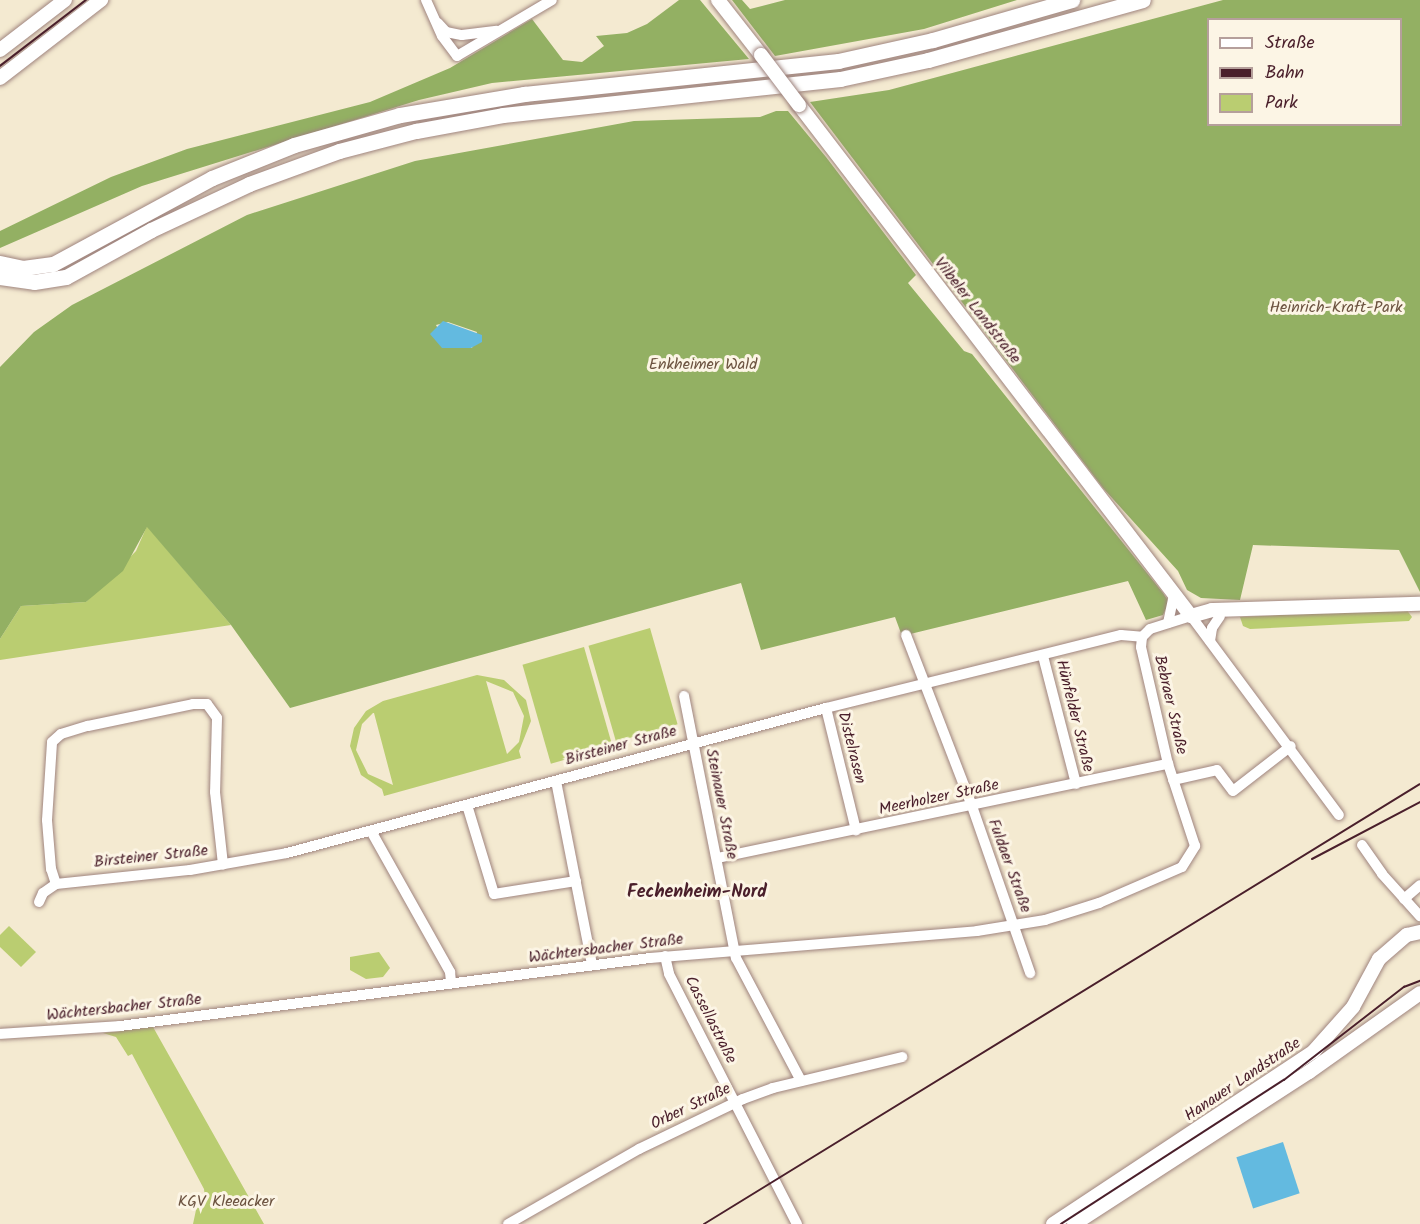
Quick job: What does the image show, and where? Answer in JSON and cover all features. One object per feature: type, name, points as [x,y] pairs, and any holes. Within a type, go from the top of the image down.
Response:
[{"type":"highway","points":[[0,264],[23,268],[53,264],[212,178],[294,145],[400,115],[524,94],[838,61],[942,37],[1072,0]]},
{"type":"highway","points":[[0,277],[34,282],[66,277],[150,230],[249,184],[339,151],[416,130],[503,115],[840,79],[987,45],[1143,0]]},
{"type":"main road","points":[[0,78],[102,0]]},
{"type":"main road","name":"Vilbeler Landstraße","points":[[718,0],[1191,616]]},
{"type":"main road","points":[[0,50],[60,1]]},
{"type":"main road","points":[[1174,594],[1192,605],[1216,613],[1420,604]]},
{"type":"main road","name":"Birsteiner Straße","points":[[1191,616],[1216,613]]},
{"type":"main road","name":"Hanauer Landstraße","points":[[1053,1224],[1300,1063],[1353,1008],[1379,958],[1413,933]]},
{"type":"main road","name":"Hanauer Landstraße","points":[[1074,1224],[1419,995]]},
{"type":"main road","points":[[1353,1008],[1352,1030],[1359,1034],[1368,1029]]},
{"type":"street","points":[[426,0],[457,56]]},
{"type":"street","points":[[457,56],[552,0]]},
{"type":"street","points":[[438,23],[446,32],[457,56]]},
{"type":"street","points":[[446,32],[474,35],[506,29]]},
{"type":"street","points":[[1168,623],[1174,594]]},
{"type":"street","points":[[1210,641],[1216,613]]},
{"type":"street","name":"Birsteiner Straße","points":[[56,884],[223,865],[370,831],[826,708],[1126,634],[1142,637],[1146,631],[1191,616]]},
{"type":"street","name":"Vilbeler Landstraße","points":[[1191,616],[1291,746],[1339,815]]},
{"type":"street","name":"Fuldaer Straße","points":[[906,635],[927,684],[972,806],[1030,973]]},
{"type":"street","name":"Bebraer Straße","points":[[1142,637],[1141,647],[1168,764],[1195,846]]},
{"type":"street","name":"Hünfelder Straße","points":[[1043,656],[1076,784]]},
{"type":"street","name":"Steinauer Straße","points":[[684,696],[734,951],[801,1081]]},
{"type":"street","points":[[39,902],[43,893],[56,884],[50,862],[47,820],[52,742],[61,734],[87,726],[193,704],[207,704],[217,718],[215,792],[223,865]]},
{"type":"street","name":"Distelrasen","points":[[826,708],[856,831]]},
{"type":"street","name":"Bebraer Straße","points":[[1173,780],[1217,770],[1233,791],[1291,746]]},
{"type":"street","name":"Meerholzer Straße","points":[[717,858],[856,831],[1168,764]]},
{"type":"street","points":[[556,781],[592,965]]},
{"type":"street","points":[[467,805],[494,894],[576,881]]},
{"type":"street","points":[[370,831],[450,972],[451,982]]},
{"type":"street","points":[[1362,845],[1417,913],[1413,933]]},
{"type":"street","name":"Wächtersbacher Straße","points":[[0,1034],[120,1026],[664,956],[1015,926],[1077,910],[1147,884],[1186,864],[1195,846]]},
{"type":"street","points":[[1404,899],[1420,885]]},
{"type":"street","name":"Cassellastraße","points":[[664,956],[669,974],[797,1224]]},
{"type":"street","name":"Orber Straße","points":[[508,1224],[639,1149],[735,1102],[801,1081],[902,1057]]},
{"type":"green space","points":[[679,0],[700,0],[749,59],[492,83],[419,100],[142,186],[0,248],[0,231],[111,177],[187,149],[370,102],[450,68],[532,19],[563,60],[582,62],[604,46],[596,36],[627,33],[647,24]]},
{"type":"green space","points":[[732,0],[742,0],[750,9],[785,0],[1017,0],[924,29],[775,56]]},
{"type":"green space","name":"Heinrich-Kraft-Park","points":[[1223,0],[1420,0],[1420,592],[1399,550],[1253,545],[1240,600],[1201,598],[1187,590],[1178,571],[1103,488],[810,102],[889,90]]},
{"type":"green space","name":"Enkheimer Wald","points":[[776,111],[788,111],[826,157],[916,275],[908,283],[964,351],[972,354],[1163,593],[1169,602],[1163,615],[1146,620],[1128,581],[902,636],[895,617],[761,650],[741,583],[290,708],[231,625],[147,527],[123,571],[86,602],[21,606],[0,639],[0,367],[34,332],[72,305],[247,215],[415,161],[634,121],[760,117]],"holes":[[[448,322],[477,332],[472,348],[448,348],[436,325]]]},
{"type":"green space","points":[[147,526],[231,625],[0,660],[0,639],[21,606],[86,602],[136,551]]},
{"type":"green space","points":[[1406,609],[1412,617],[1409,621],[1250,629],[1243,626],[1240,617]]},
{"type":"green space","points":[[650,628],[678,724],[616,742],[588,646]]},
{"type":"green space","points":[[584,647],[612,746],[551,764],[522,665]]},
{"type":"green space","points":[[477,675],[504,680],[526,700],[531,721],[519,751],[521,758],[384,796],[382,789],[361,775],[350,746],[354,728],[366,711],[383,701]],"holes":[[[486,681],[513,692],[524,716],[519,742],[507,754]],[[374,713],[393,785],[368,774],[356,750],[362,724]]]},
{"type":"green space","points":[[9,926],[36,952],[21,967],[0,947],[0,935]]},
{"type":"green space","points":[[379,952],[390,968],[383,977],[366,979],[350,970],[350,957]]},
{"type":"green space","name":"KGV Kleeacker","points":[[153,1027],[264,1224],[193,1224],[196,1210],[205,1198],[204,1189],[132,1054],[128,1056],[116,1037],[103,1033]]},
{"type":"water","points":[[443,321],[482,335],[482,342],[471,348],[442,348],[430,334]]},
{"type":"water","points":[[1283,1142],[1300,1193],[1253,1208],[1236,1157]]},
{"type":"tram line","points":[[0,66],[86,0]]},
{"type":"tram line","points":[[1061,1224],[1284,1080],[1404,987],[1420,981]]},
{"type":"railway","points":[[704,1224],[1420,784]]},
{"type":"railway","points":[[1312,859],[1420,802]]},
{"type":"district","name":"Fechenheim-Nord","points":[[697,893]]}]
